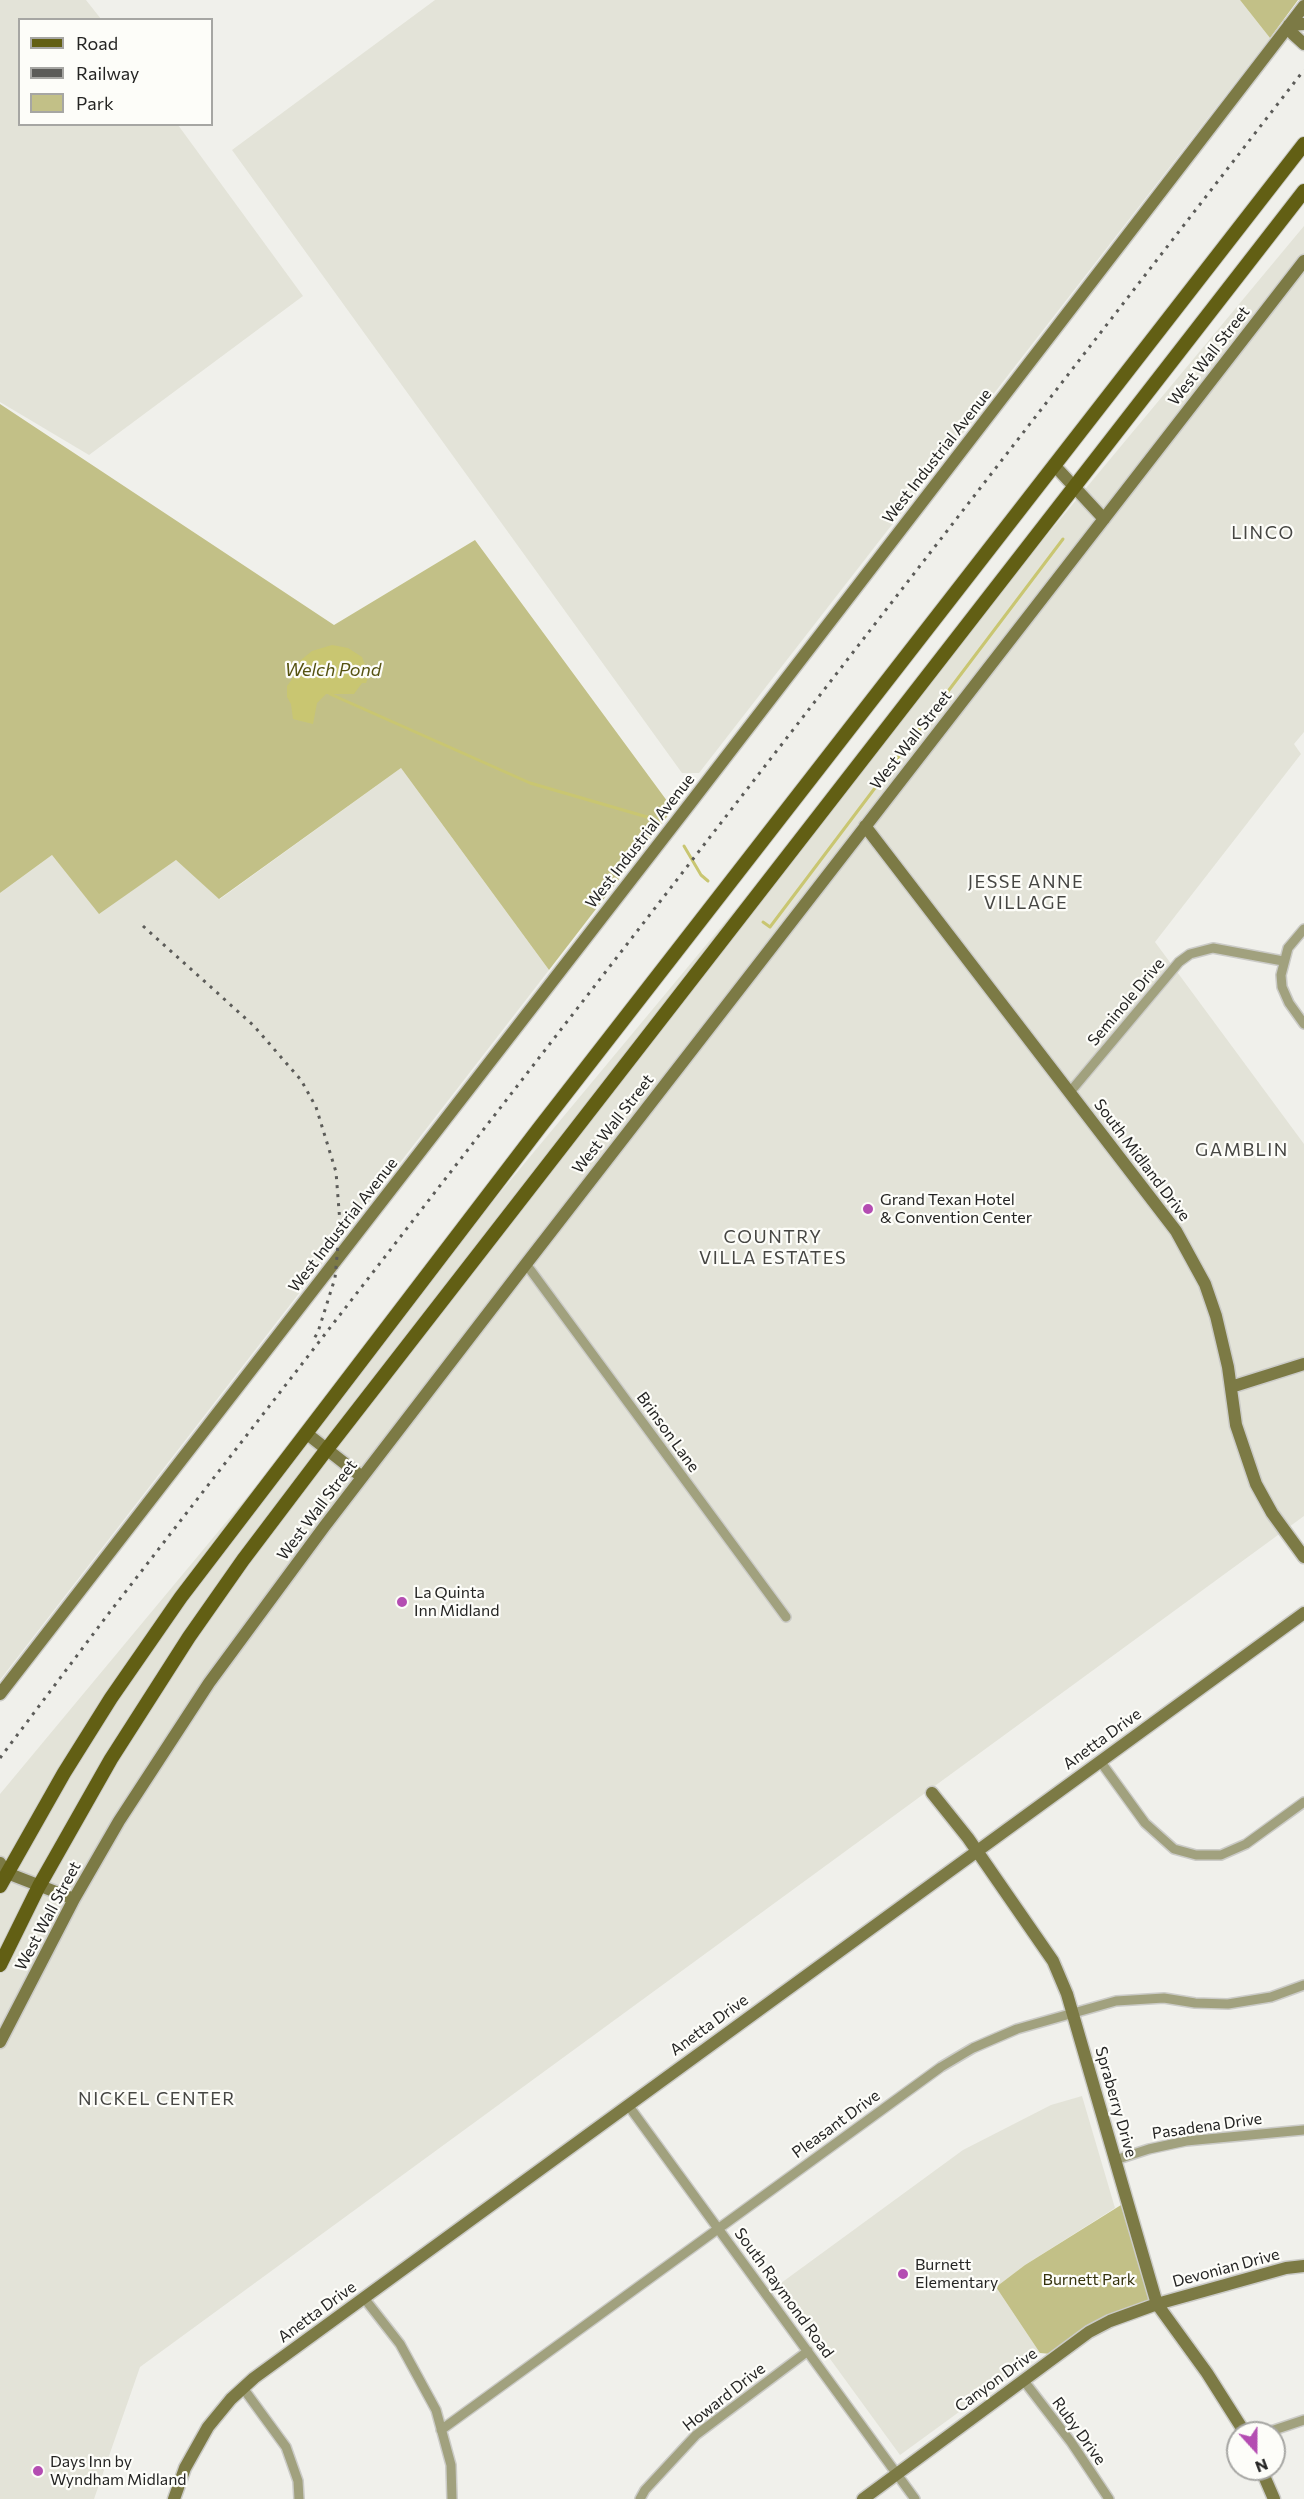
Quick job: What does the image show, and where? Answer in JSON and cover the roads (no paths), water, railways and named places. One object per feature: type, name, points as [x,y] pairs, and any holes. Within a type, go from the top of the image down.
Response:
[{"type":"main road","points":[[2,1875],[137,1660],[181,1598],[540,1126],[1304,144]]},
{"type":"main road","name":"West Wall Street","points":[[0,1965],[39,1886],[111,1759],[189,1637],[243,1560],[1304,191]]},
{"type":"street","name":"West Industrial Avenue","points":[[0,1694],[697,796],[1304,6]]},
{"type":"street","points":[[1304,24],[1289,25],[1293,34],[1304,44]]},
{"type":"street","name":"West Wall Street","points":[[0,2042],[74,1899],[119,1821],[198,1698],[362,1478],[526,1264],[1304,261]]},
{"type":"street","points":[[1054,465],[1104,519]]},
{"type":"street","name":"South Midland Drive","points":[[865,826],[1169,1221],[1189,1253],[1205,1284],[1216,1316],[1241,1444],[1256,1484],[1272,1513],[1304,1557]]},
{"type":"street","points":[[1304,929],[1290,945],[1283,961],[1282,987],[1288,1003],[1304,1024]]},
{"type":"street","name":"Seminole Drive","points":[[1070,1092],[1179,962],[1190,954],[1213,948],[1283,961]]},
{"type":"street","name":"Brinson Lane","points":[[526,1264],[786,1617]]},
{"type":"street","points":[[1231,1387],[1304,1364]]},
{"type":"street","points":[[306,1433],[362,1478]]},
{"type":"street","name":"Anetta Drive","points":[[174,2499],[185,2468],[203,2434],[220,2410],[243,2388],[1304,1613]]},
{"type":"street","points":[[1100,1761],[1145,1823],[1174,1849],[1197,1855],[1221,1855],[1246,1844],[1304,1802]]},
{"type":"street","name":"Spraberry Drive","points":[[932,1793],[1046,1948],[1067,1994],[1157,2304],[1207,2373],[1237,2421]]},
{"type":"street","points":[[2,1875],[74,1899]]},
{"type":"street","name":"Pleasant Drive","points":[[441,2430],[950,2061],[1004,2034],[1116,2001],[1164,1998],[1206,2004],[1239,2002],[1271,1997],[1304,1985]]},
{"type":"street","name":"South Raymond Road","points":[[628,2105],[915,2499]]},
{"type":"street","name":"Pasadena Drive","points":[[1115,2160],[1149,2149],[1186,2141],[1304,2130]]},
{"type":"street","name":"Devonian Drive","points":[[1157,2304],[1286,2268],[1304,2266]]},
{"type":"street","points":[[364,2298],[400,2344],[436,2410],[451,2465],[452,2499]]},
{"type":"street","name":"Canyon Drive","points":[[863,2499],[1099,2326],[1157,2304]]},
{"type":"street","name":"Howard Drive","points":[[640,2499],[645,2490],[696,2435],[808,2351]]},
{"type":"street","name":"Ruby Drive","points":[[1024,2381],[1071,2442],[1109,2499]]},
{"type":"street","points":[[243,2388],[286,2447],[298,2481],[299,2499]]},
{"type":"street","points":[[1286,2427],[1304,2421]]},
{"type":"street","points":[[1266,2481],[1274,2499]]},
{"type":"water","name":"Welch Pond","points":[[332,645],[348,648],[362,657],[369,675],[366,683],[362,683],[354,694],[326,694],[317,703],[313,724],[293,719],[291,704],[287,697],[287,686],[293,678],[296,664],[312,651]]},
{"type":"waterway","points":[[763,922],[770,927],[1063,539]]},
{"type":"waterway","points":[[330,694],[530,783],[654,819]]},
{"type":"waterway","points":[[684,846],[701,875],[708,881]]},
{"type":"railway","points":[[0,1758],[106,1617],[1304,70]]},
{"type":"railway","points":[[143,926],[253,1025],[301,1080],[316,1107],[336,1172],[340,1223],[335,1278],[318,1332],[312,1342]]},
{"type":"place","name":"Grand Texan Hotel & Convention Center","points":[[868,1209]]},
{"type":"place","name":"La Quinta Inn Midland","points":[[402,1602]]},
{"type":"place","name":"Burnett Elementary","points":[[903,2274]]},
{"type":"place","name":"Days Inn by Wyndham Midland","points":[[38,2471]]},
{"type":"district","name":"LINCO","points":[[1263,533]]},
{"type":"district","name":"JESSE ANNE VILLAGE","points":[[1026,892]]},
{"type":"district","name":"GAMBLIN","points":[[1242,1150]]},
{"type":"district","name":"COUNTRY VILLA ESTATES","points":[[773,1247]]},
{"type":"district","name":"NICKEL CENTER","points":[[157,2099]]},
{"type":"park label","name":"Burnett Park","points":[[1089,2280]]}]
